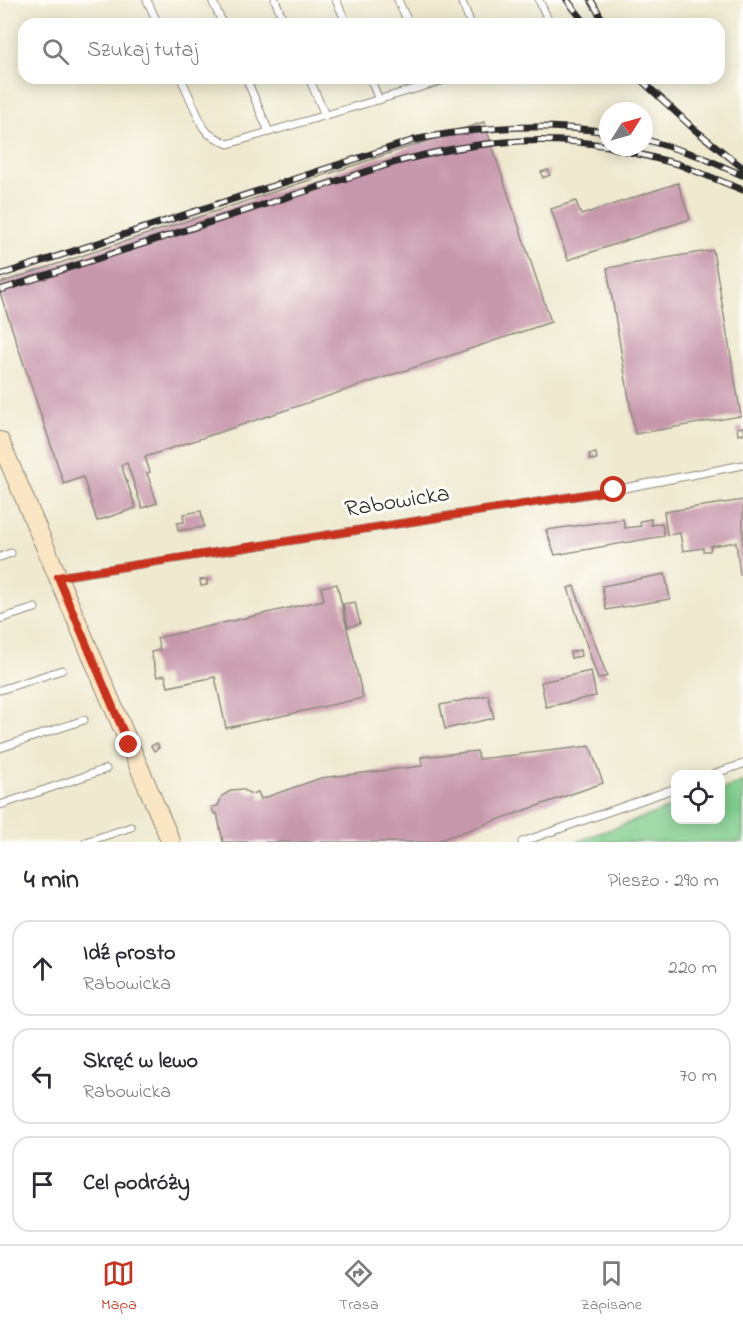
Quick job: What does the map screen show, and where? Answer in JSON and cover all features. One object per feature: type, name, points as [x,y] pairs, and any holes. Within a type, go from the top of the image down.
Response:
[{"type":"street","points":[[0,441],[171,842]]},
{"type":"lane","points":[[147,0],[155,18]]},
{"type":"lane","points":[[212,0],[220,18]]},
{"type":"lane","points":[[275,0],[282,18]]},
{"type":"lane","points":[[336,0],[344,18]]},
{"type":"lane","points":[[398,0],[406,18]]},
{"type":"lane","points":[[461,0],[468,18]]},
{"type":"lane","points":[[539,0],[547,18]]},
{"type":"lane","points":[[184,84],[203,127],[220,141],[228,144],[379,100],[424,84]]},
{"type":"lane","points":[[249,84],[269,132]]},
{"type":"lane","points":[[312,84],[325,115]]},
{"type":"lane","points":[[372,84],[379,100]]},
{"type":"lane","name":"Rabowicka","points":[[58,577],[614,490],[743,465]]},
{"type":"lane","points":[[0,557],[11,553]]},
{"type":"lane","points":[[0,619],[35,608]]},
{"type":"lane","points":[[0,690],[62,670]]},
{"type":"lane","points":[[0,748],[84,720]]},
{"type":"lane","points":[[725,770],[743,764]]},
{"type":"lane","points":[[0,805],[106,769]]},
{"type":"lane","points":[[522,842],[671,789]]},
{"type":"lane","points":[[86,842],[131,827]]},
{"type":"green space","points":[[743,781],[743,842],[575,842],[671,807],[671,824],[725,824],[725,788]]},
{"type":"building","points":[[484,122],[551,322],[145,457],[150,472],[147,473],[157,503],[142,508],[127,463],[121,465],[136,508],[97,521],[83,477],[64,484],[0,293],[0,283]]},
{"type":"building","points":[[548,170],[550,175],[543,178],[541,172]]},
{"type":"building","points":[[678,183],[690,219],[568,260],[551,209],[576,201],[581,215]]},
{"type":"building","points":[[713,250],[741,416],[635,434],[607,268]]},
{"type":"building","points":[[743,427],[743,434],[738,435],[737,428]]},
{"type":"building","points":[[596,453],[597,459],[590,460],[589,454]]},
{"type":"building","points":[[743,500],[743,574],[740,575],[736,542],[711,546],[710,551],[703,551],[703,548],[683,551],[680,533],[667,535],[664,512]]},
{"type":"building","points":[[201,511],[204,527],[178,531],[177,523],[184,522],[183,514]]},
{"type":"building","points":[[623,519],[625,528],[641,526],[640,521],[651,519],[651,525],[662,523],[664,536],[555,555],[546,530]]},
{"type":"building","points":[[665,574],[670,599],[606,610],[602,586]]},
{"type":"building","points":[[207,579],[207,585],[201,586],[200,580]]},
{"type":"building","points":[[337,584],[363,698],[226,728],[215,677],[168,687],[165,675],[157,677],[151,652],[160,650],[157,638],[324,600],[321,587]]},
{"type":"building","points":[[574,586],[607,676],[598,679],[568,588]]},
{"type":"building","points":[[355,602],[360,624],[348,627],[343,604]]},
{"type":"building","points":[[580,650],[581,656],[571,658],[570,652]]},
{"type":"building","points":[[591,671],[596,696],[546,707],[541,682]]},
{"type":"building","points":[[488,695],[494,718],[445,729],[440,705]]},
{"type":"building","points":[[157,743],[159,748],[154,751],[151,746]]},
{"type":"building","points":[[590,746],[603,783],[434,842],[223,842],[217,813],[214,814],[212,807],[218,806],[222,796],[232,790],[242,789],[251,794],[258,792],[261,799],[321,778],[422,766],[421,757],[477,751],[479,759]]},
{"type":"railway","points":[[567,0],[581,18]]},
{"type":"railway","points":[[591,0],[602,18]]},
{"type":"railway","points":[[645,84],[694,129],[743,168]]},
{"type":"railway","points":[[0,275],[414,140],[511,127],[559,127],[599,131]]},
{"type":"railway","points":[[0,290],[420,156],[473,146],[526,141],[599,145]]},
{"type":"railway","points":[[653,142],[699,156],[742,175]]},
{"type":"railway","points":[[646,156],[678,164],[743,190]]},
{"type":"route","points":[[129,745],[58,577],[614,490]]}]
